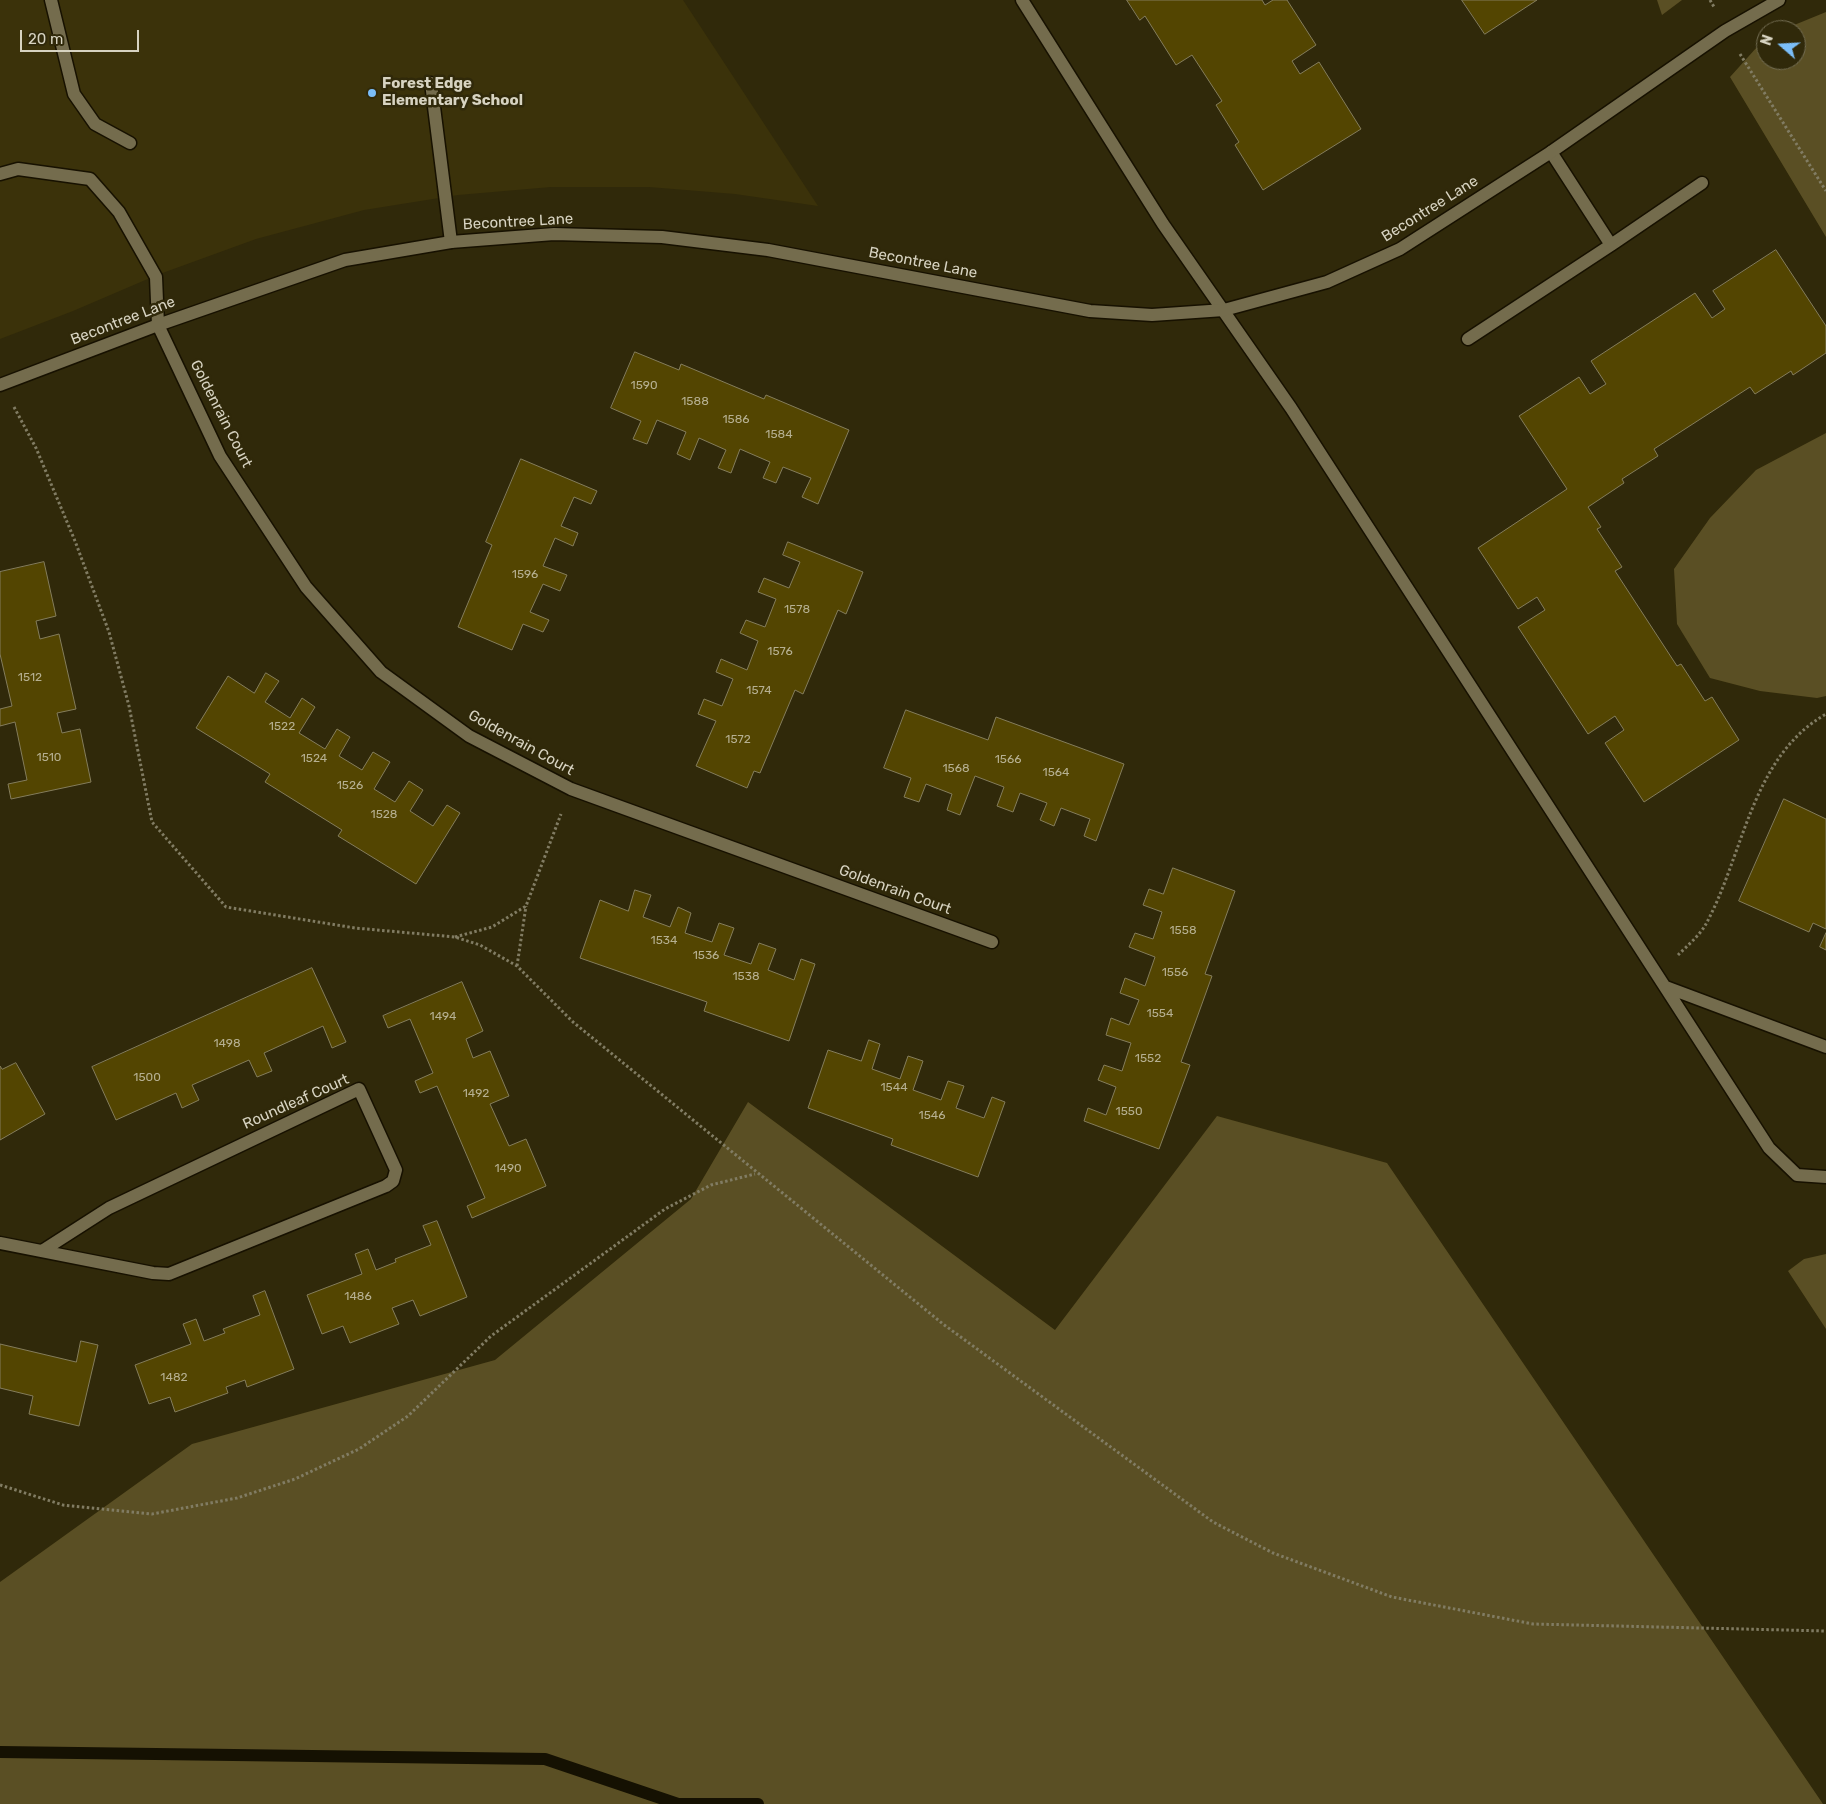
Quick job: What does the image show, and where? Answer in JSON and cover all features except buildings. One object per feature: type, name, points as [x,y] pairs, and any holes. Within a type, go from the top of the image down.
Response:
[{"type":"street","points":[[51,0],[74,94],[95,124],[130,143]]},
{"type":"street","points":[[1022,0],[1163,224],[1291,408],[1768,1148],[1797,1175],[1826,1177]]},
{"type":"street","name":"Becontree Lane","points":[[1,385],[158,325],[345,260],[451,242],[554,234],[662,237],[768,250],[1090,311],[1152,315],[1224,310],[1327,282],[1400,249],[1551,152],[1725,31],[1779,0]]},
{"type":"street","points":[[431,83],[451,242]]},
{"type":"street","points":[[1551,152],[1611,245]]},
{"type":"street","points":[[0,174],[18,169],[90,179],[119,212],[156,278],[158,325]]},
{"type":"street","points":[[1468,340],[1702,183]]},
{"type":"street","name":"Goldenrain Court","points":[[158,325],[220,456],[314,597],[381,672],[469,736],[571,789],[992,942]]},
{"type":"street","points":[[1666,987],[1826,1047]]},
{"type":"street","name":"Roundleaf Court","points":[[0,1243],[42,1252],[153,1273],[169,1274],[386,1186],[393,1181],[396,1170],[360,1089],[109,1208],[42,1252]]},
{"type":"path","points":[[1710,0],[1725,31],[1826,191]]},
{"type":"path","points":[[1,385],[47,474],[75,541],[109,632],[129,706],[152,822],[226,906],[355,928],[455,937],[480,945],[517,966],[573,1022],[943,1324],[1213,1522],[1272,1553],[1392,1598],[1533,1624],[1826,1631]]},
{"type":"path","points":[[1658,976],[1705,926],[1732,863],[1761,785],[1787,747],[1826,714]]},
{"type":"path","points":[[517,966],[526,906],[571,789]]},
{"type":"path","points":[[455,937],[492,927],[526,906]]},
{"type":"path","points":[[0,1485],[64,1506],[152,1514],[237,1498],[295,1479],[359,1449],[408,1416],[491,1336],[664,1209],[710,1185],[756,1173]]},
{"type":"shaded area","name":"Forest Edge Elementary School","points":[[0,0],[683,0],[818,206],[735,194],[649,187],[551,187],[458,195],[364,210],[256,239],[157,275],[73,311],[0,339]]},
{"type":"shaded area","points":[[1657,0],[1682,0],[1662,15]]},
{"type":"shaded area","points":[[1826,12],[1826,237],[1730,77],[1756,48],[1756,70],[1806,70],[1806,20]]},
{"type":"shaded area","points":[[1826,433],[1826,696],[1817,698],[1760,691],[1710,678],[1677,624],[1674,569],[1710,518],[1756,470]]},
{"type":"shaded area","points":[[748,1102],[1055,1330],[1217,1116],[1387,1163],[1823,1804],[0,1804],[0,1582],[192,1444],[495,1360],[691,1199]]},
{"type":"shaded area","points":[[1826,1254],[1826,1329],[1788,1271],[1804,1259]]},
{"type":"waterway","points":[[0,1752],[545,1759],[678,1804],[758,1804]]},
{"type":"place","name":"Forest Edge Elementary School","points":[[372,93]]}]
